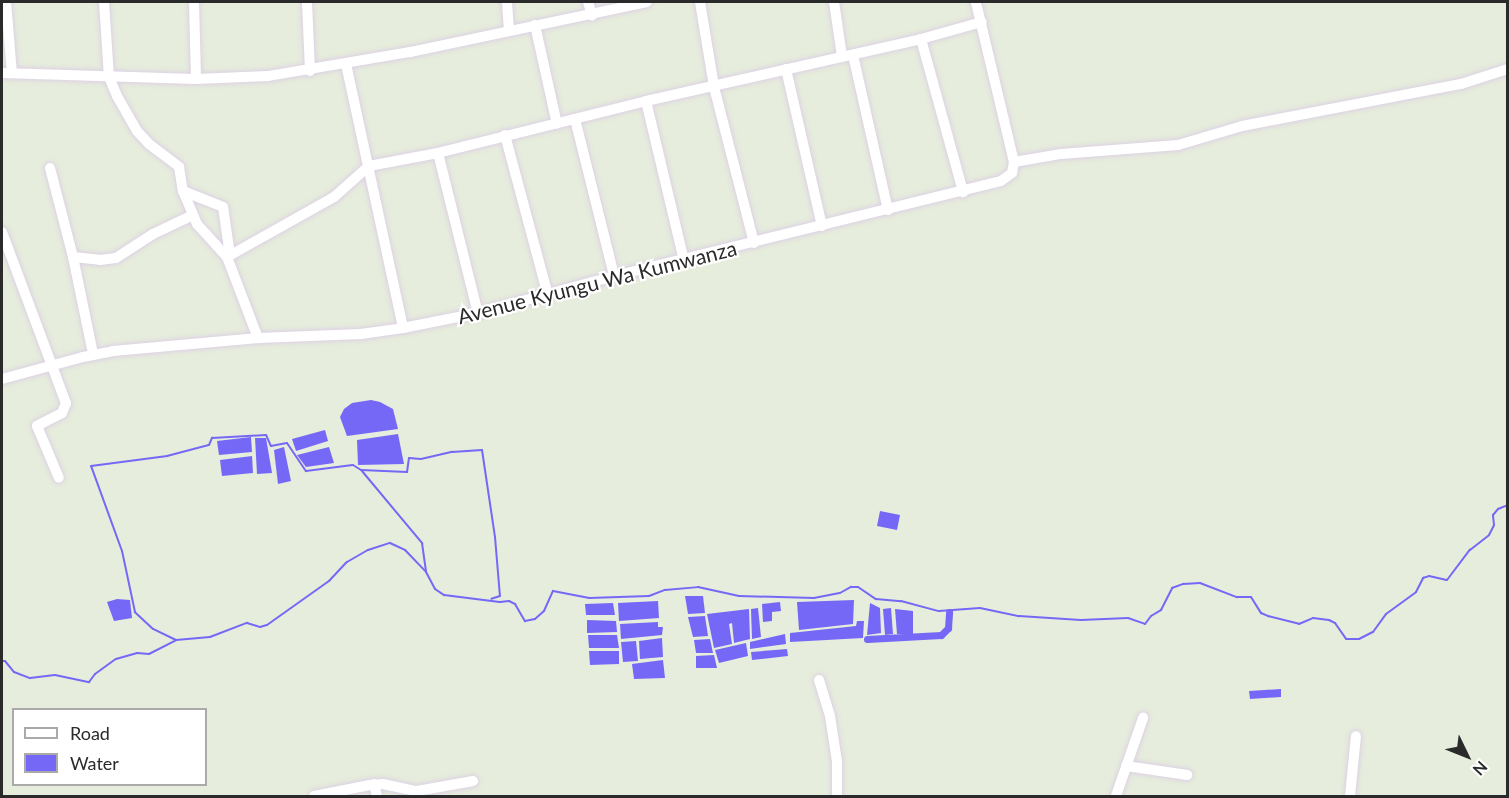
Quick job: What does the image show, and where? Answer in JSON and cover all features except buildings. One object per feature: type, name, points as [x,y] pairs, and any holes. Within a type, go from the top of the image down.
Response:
[{"type":"street","points":[[6,2],[7,73],[196,79],[247,78],[310,71],[647,2]]},
{"type":"street","points":[[104,2],[109,77],[137,131],[149,144],[179,167],[183,191],[193,216],[202,230],[229,256]]},
{"type":"street","points":[[195,2],[196,79]]},
{"type":"street","points":[[307,2],[310,71]]},
{"type":"street","points":[[507,2],[508,31]]},
{"type":"street","points":[[588,2],[592,15]]},
{"type":"street","points":[[700,2],[714,87],[754,243]]},
{"type":"street","points":[[834,2],[888,210]]},
{"type":"street","points":[[976,2],[1014,162],[1061,154],[1178,145],[1242,126],[1445,87],[1508,69]]},
{"type":"street","points":[[229,256],[334,197],[369,166],[438,153],[646,101],[921,39],[982,22]]},
{"type":"street","points":[[535,25],[557,123]]},
{"type":"street","points":[[921,39],[963,192]]},
{"type":"street","points":[[346,64],[403,328]]},
{"type":"street","points":[[786,69],[822,226]]},
{"type":"street","points":[[646,101],[684,260]]},
{"type":"street","points":[[575,119],[614,276]]},
{"type":"street","points":[[506,135],[548,295]]},
{"type":"street","points":[[438,153],[478,313]]},
{"type":"street","name":"Avenue Kyungu Wa Kumwanza","points":[[2,379],[93,354],[258,338],[361,334],[478,313],[614,276],[987,186],[1009,177],[1014,162]]},
{"type":"street","points":[[50,168],[73,257],[93,354]]},
{"type":"street","points":[[183,191],[223,207],[229,256],[258,338]]},
{"type":"street","points":[[73,257],[116,258],[153,234],[193,216]]},
{"type":"street","points":[[2,232],[4,252],[66,408],[62,413],[38,424],[37,429],[59,478]]},
{"type":"street","points":[[819,680],[830,716],[837,761],[837,796]]},
{"type":"street","points":[[1116,796],[1143,718]]},
{"type":"street","points":[[1350,796],[1356,736]]},
{"type":"street","points":[[1126,766],[1187,775]]},
{"type":"street","points":[[314,796],[374,784],[418,794],[473,781]]},
{"type":"street","points":[[374,784],[377,796]]},
{"type":"water","points":[[371,400],[393,409],[398,429],[347,436],[340,417],[344,409],[352,403]]},
{"type":"water","points":[[325,430],[328,441],[296,451],[292,439]]},
{"type":"water","points":[[398,434],[404,464],[358,465],[357,440]]},
{"type":"water","points":[[251,437],[252,452],[219,455],[217,441]]},
{"type":"water","points":[[255,438],[266,438],[272,473],[257,474]]},
{"type":"water","points":[[284,447],[291,481],[278,484],[274,450]]},
{"type":"water","points":[[329,447],[334,463],[306,467],[297,455]]},
{"type":"water","points":[[252,456],[253,473],[222,476],[220,460]]},
{"type":"water","points":[[880,511],[900,515],[897,530],[877,526]]},
{"type":"water","points":[[685,596],[703,596],[705,613],[688,614]]},
{"type":"water","points":[[117,599],[130,600],[132,618],[114,621],[107,602]]},
{"type":"water","points":[[854,600],[853,624],[799,630],[797,602]]},
{"type":"water","points":[[658,601],[659,618],[619,621],[618,603]]},
{"type":"water","points":[[780,602],[781,611],[772,612],[772,621],[763,622],[762,604]]},
{"type":"water","points":[[613,603],[615,615],[586,615],[585,604]]},
{"type":"water","points":[[870,603],[880,608],[881,633],[867,635]]},
{"type":"water","points":[[758,608],[761,637],[752,639],[751,609]]},
{"type":"water","points":[[891,608],[893,634],[885,635],[883,609]]},
{"type":"water","points":[[749,609],[750,639],[734,643],[732,623],[729,624],[732,644],[714,648],[707,614]]},
{"type":"water","points":[[895,609],[913,611],[913,634],[897,634]]},
{"type":"water","points":[[705,616],[708,636],[693,637],[688,617]]},
{"type":"water","points":[[587,620],[616,621],[617,632],[587,633]]},
{"type":"water","points":[[857,621],[864,621],[863,638],[790,642],[790,633],[856,626]]},
{"type":"water","points":[[658,622],[658,627],[663,627],[662,635],[621,639],[620,624]]},
{"type":"water","points":[[785,634],[786,644],[750,649],[750,642]]},
{"type":"water","points":[[588,635],[617,635],[619,648],[589,648]]},
{"type":"water","points":[[662,638],[663,657],[640,659],[639,641]]},
{"type":"water","points":[[710,639],[713,653],[696,653],[694,640]]},
{"type":"water","points":[[636,641],[638,661],[623,662],[621,642]]},
{"type":"water","points":[[746,643],[748,656],[719,663],[715,650]]},
{"type":"water","points":[[787,649],[788,656],[752,660],[751,652]]},
{"type":"water","points":[[589,651],[619,651],[619,664],[590,665]]},
{"type":"water","points":[[714,655],[717,668],[696,668],[696,656]]},
{"type":"water","points":[[663,660],[665,678],[634,679],[632,664]]},
{"type":"water","points":[[1281,689],[1281,697],[1250,699],[1249,691]]},
{"type":"waterway","points":[[176,640],[153,629],[135,612],[122,551],[91,466],[167,456],[209,445],[212,438],[266,435],[271,446],[287,443],[306,471],[353,465],[361,470],[407,472],[409,458],[421,459],[452,452],[482,450],[495,537],[500,596],[491,599]]},
{"type":"waterway","points":[[362,471],[422,543],[426,572]]},
{"type":"waterway","points":[[2,661],[5,661],[14,672],[30,678],[55,675],[89,682],[95,674],[116,659],[137,653],[149,654],[176,640],[210,637],[247,623],[260,627],[267,625],[329,581],[347,562],[368,550],[390,543],[405,550],[426,572],[435,589],[444,595],[500,602],[509,601],[515,604],[525,621],[535,619],[544,611],[553,591],[589,598],[649,596],[665,590],[698,587],[739,596],[814,598],[858,587],[876,599],[901,601],[939,611],[980,608],[1019,616],[1081,620],[1128,618],[1145,624],[1151,616],[1161,610],[1172,588],[1183,584],[1200,583],[1237,597],[1251,597],[1261,613],[1268,616],[1299,624],[1313,618],[1329,620],[1335,623],[1346,639],[1359,639],[1373,632],[1386,614],[1416,592],[1423,578],[1429,576],[1447,580],[1470,550],[1489,535],[1494,525],[1493,515],[1498,509],[1508,505]]},
{"type":"waterway","points":[[867,639],[941,635],[948,628],[949,612]]}]
